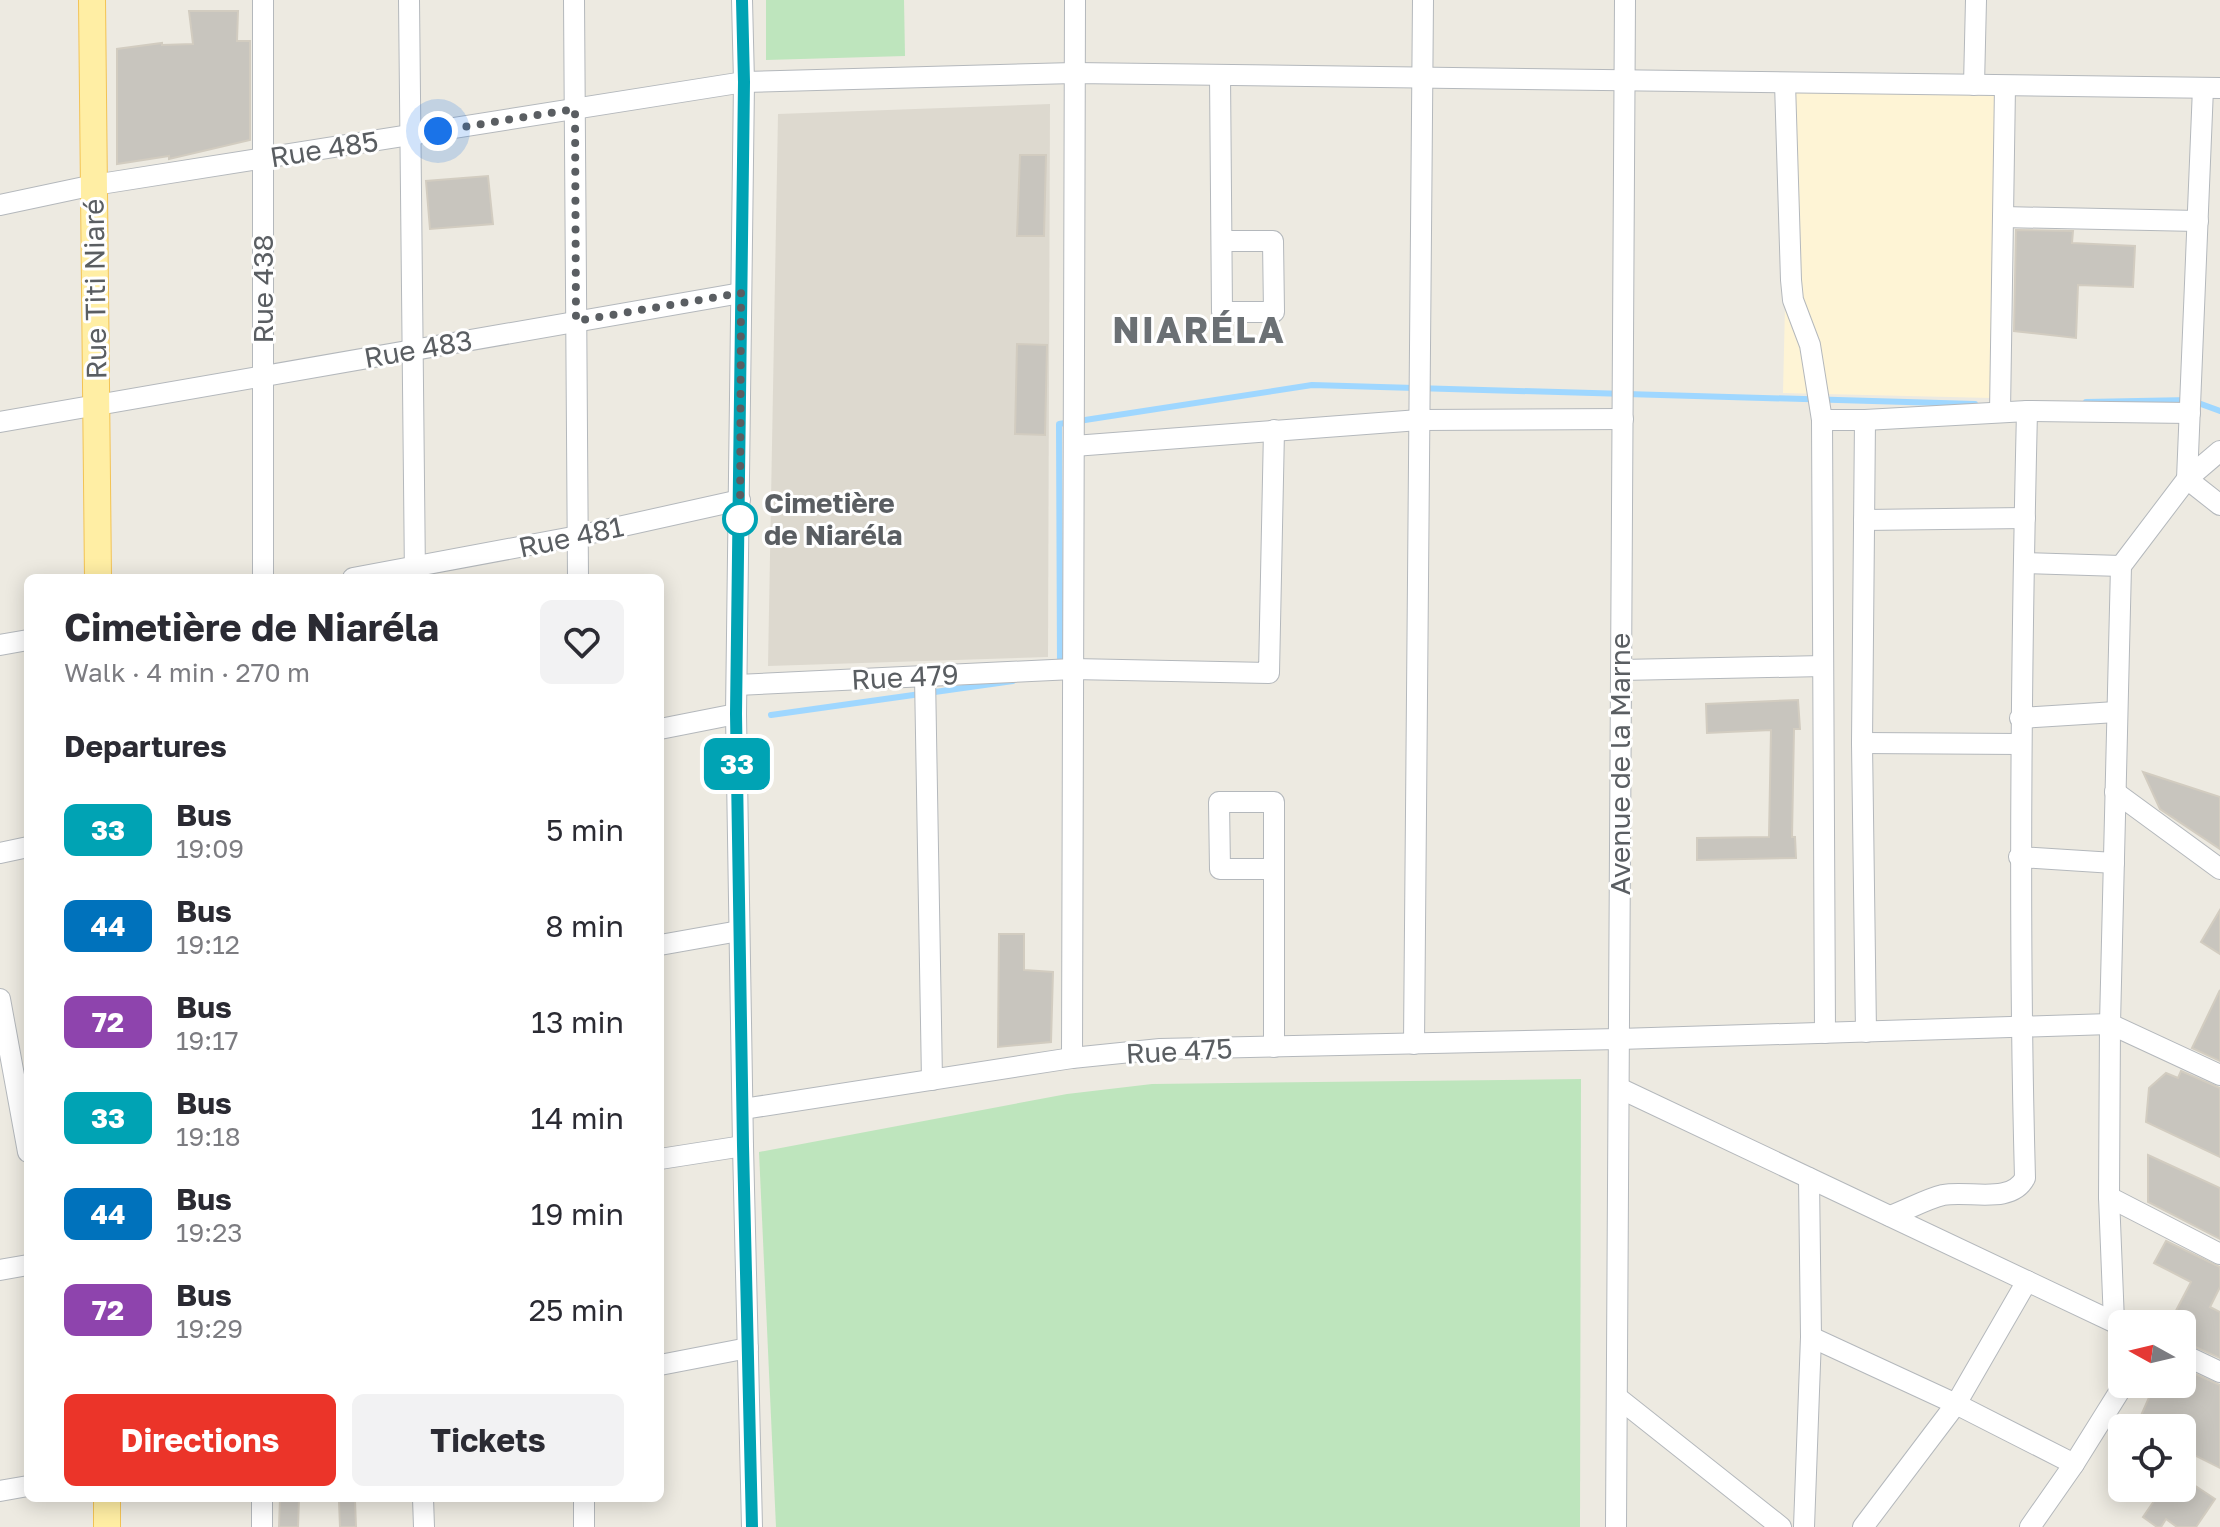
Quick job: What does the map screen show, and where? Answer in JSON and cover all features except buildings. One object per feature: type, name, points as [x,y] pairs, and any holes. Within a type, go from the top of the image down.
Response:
[{"type":"main road","name":"Rue Titi Niaré","points":[[92,0],[98,574]]},
{"type":"main road","points":[[107,1502],[107,1527]]},
{"type":"street","name":"Rue 438","points":[[263,0],[263,574]]},
{"type":"street","points":[[409,0],[415,573]]},
{"type":"street","points":[[574,0],[578,574]]},
{"type":"street","points":[[742,0],[744,82],[736,714],[752,1527]]},
{"type":"street","points":[[1072,1058],[1075,0]]},
{"type":"street","points":[[1414,1044],[1423,0]]},
{"type":"street","name":"Avenue de la Marne","points":[[1616,1527],[1625,0]]},
{"type":"street","points":[[1974,85],[1976,0]]},
{"type":"street","name":"Rue 485","points":[[0,205],[94,185],[744,82],[1074,73],[2212,88]]},
{"type":"street","points":[[1220,75],[1222,241]]},
{"type":"street","points":[[1785,83],[1792,290],[1800,323],[1810,345],[1822,420],[1825,1033]]},
{"type":"street","points":[[2000,412],[2005,86]]},
{"type":"street","points":[[2187,479],[2198,221],[2212,88]]},
{"type":"street","points":[[2003,217],[2198,221]]},
{"type":"street","name":"Rue 483","points":[[0,422],[741,293]]},
{"type":"street","points":[[1822,420],[2027,411],[2190,413]]},
{"type":"street","points":[[1890,1216],[1943,1195],[2011,1192],[2020,1187],[2025,1178],[2019,857],[2027,411]]},
{"type":"street","points":[[1074,446],[1419,420],[1623,419]]},
{"type":"street","points":[[1865,420],[1862,743],[1866,1032]]},
{"type":"street","name":"Rue 479","points":[[737,685],[1073,669],[1269,673],[1274,430]]},
{"type":"street","points":[[2117,1310],[2109,1197],[2121,566],[2187,479],[2220,451]]},
{"type":"street","points":[[2187,479],[2220,505]]},
{"type":"street","name":"Rue 481","points":[[415,573],[740,500]]},
{"type":"street","points":[[1864,520],[2025,518]]},
{"type":"street","points":[[2024,563],[2121,566]]},
{"type":"street","points":[[0,645],[24,641]]},
{"type":"street","points":[[1621,670],[1823,666]]},
{"type":"street","points":[[925,676],[932,1080]]},
{"type":"street","points":[[2020,718],[2116,712]]},
{"type":"street","points":[[664,728],[736,714]]},
{"type":"street","points":[[1862,743],[2020,744]]},
{"type":"street","points":[[2115,792],[2220,869]]},
{"type":"street","points":[[0,853],[24,848]]},
{"type":"street","points":[[2019,857],[2114,863]]},
{"type":"street","points":[[1274,869],[1274,1047]]},
{"type":"street","points":[[664,944],[739,931]]},
{"type":"street","points":[[0,999],[24,1128]]},
{"type":"street","points":[[2110,1024],[2220,1075]]},
{"type":"street","name":"Rue 475","points":[[743,1109],[1072,1058],[1160,1049],[2110,1024]]},
{"type":"street","points":[[1619,1088],[2108,1319]]},
{"type":"street","points":[[664,1158],[743,1146]]},
{"type":"street","points":[[1804,1527],[1811,1337],[1809,1178]]},
{"type":"street","points":[[2109,1197],[2220,1254]]},
{"type":"street","points":[[0,1270],[24,1266]]},
{"type":"street","points":[[1863,1527],[1956,1404],[2027,1281]]},
{"type":"street","points":[[1811,1337],[1956,1404],[2074,1464]]},
{"type":"street","points":[[664,1364],[748,1348]]},
{"type":"street","points":[[2196,1361],[2220,1372]]},
{"type":"street","points":[[1617,1397],[1781,1527]]},
{"type":"street","points":[[2030,1527],[2115,1398]]},
{"type":"street","points":[[0,1491],[24,1487]]},
{"type":"street","points":[[262,1502],[262,1527]]},
{"type":"street","points":[[423,1502],[424,1527]]},
{"type":"street","points":[[584,1502],[584,1527]]},
{"type":"shaded area","points":[[1790,89],[1998,93],[1991,398],[1783,393]]},
{"type":"shaded area","points":[[1050,104],[1048,657],[768,666],[778,114]]},
{"type":"green space","points":[[766,0],[904,0],[905,56],[766,60]]},
{"type":"green space","points":[[1581,1079],[1580,1527],[776,1527],[759,1152],[1067,1094],[1152,1084]]},
{"type":"waterway","points":[[1060,666],[1059,424],[1312,385],[1975,404]]},
{"type":"waterway","points":[[2086,402],[2190,400],[2220,411]]},
{"type":"waterway","points":[[771,715],[1013,681]]},
{"type":"bus line","name":"33","points":[[742,0],[744,82],[736,714],[752,1527]]},
{"type":"place","name":"Cimetière de Niaréla","points":[[740,519]]},
{"type":"district","name":"NIARÉLA","points":[[1199,330]]},
{"type":"route","points":[[438,131],[575,109],[576,321],[741,293],[740,530],[740,519]]}]
